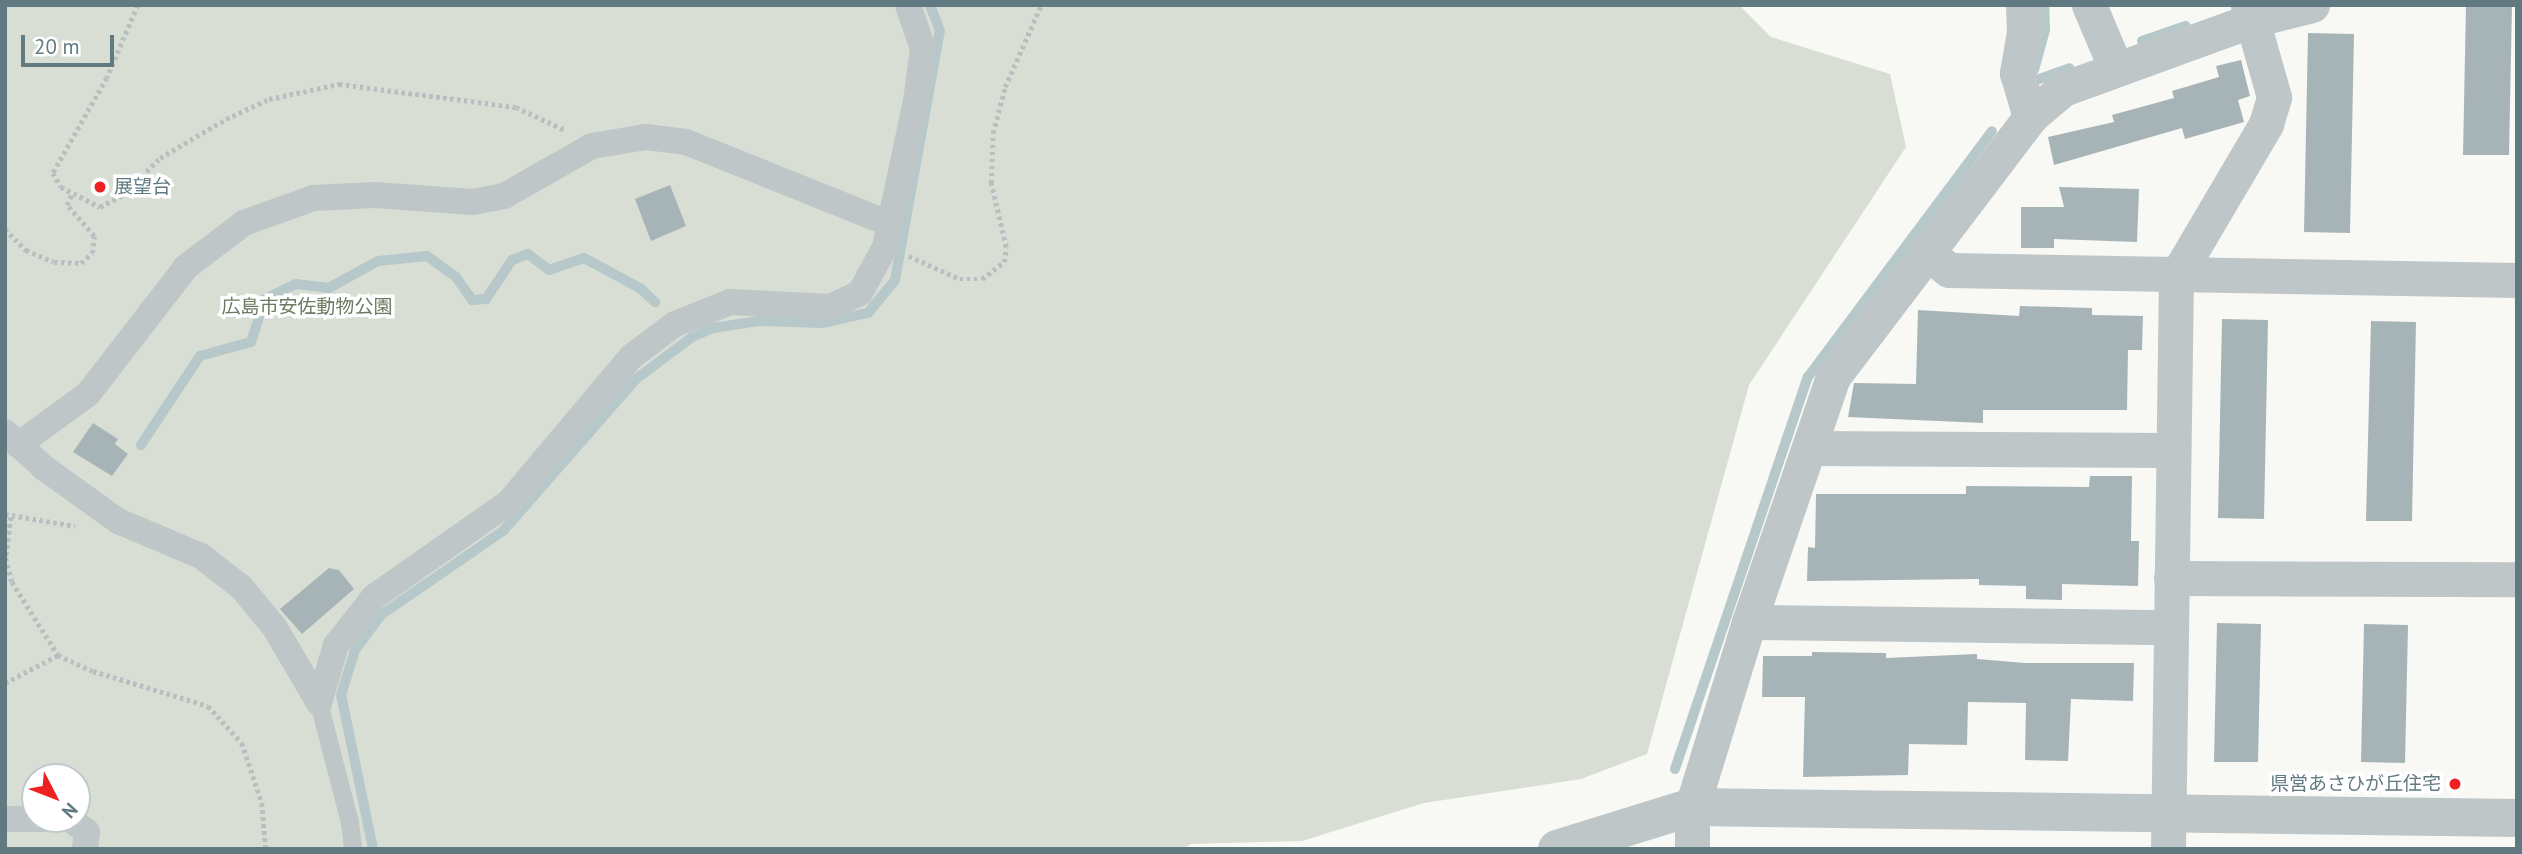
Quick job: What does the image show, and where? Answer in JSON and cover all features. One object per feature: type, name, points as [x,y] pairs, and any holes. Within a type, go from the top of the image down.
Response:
[{"type":"street","points":[[319,703],[336,645],[374,597],[509,502],[631,357],[675,324],[730,302],[830,307],[860,293],[879,264],[923,49],[908,5]]},
{"type":"street","points":[[2023,5],[2024,32],[2017,73],[2030,117]]},
{"type":"street","points":[[2089,5],[2116,69]]},
{"type":"street","points":[[1692,849],[1692,807],[1749,622],[1833,377],[2030,117],[2063,89],[2251,12],[2312,5]]},
{"type":"street","points":[[2169,831],[2170,450],[2176,277],[2266,124],[2274,97],[2251,12]]},
{"type":"street","points":[[319,703],[275,628],[241,587],[201,556],[118,521],[12,439],[88,394],[186,267],[244,223],[313,198],[375,195],[473,202],[504,196],[592,146],[646,137],[686,142],[888,223]]},
{"type":"street","points":[[1926,252],[1949,270],[2176,277],[2517,279]]},
{"type":"street","points":[[1809,448],[2170,450]]},
{"type":"street","points":[[2171,578],[2517,579]]},
{"type":"street","points":[[1749,622],[2171,626]]},
{"type":"street","points":[[1557,849],[1692,807],[2169,831],[2517,818]]},
{"type":"lane","points":[[319,703],[350,823],[353,849]]},
{"type":"path","points":[[138,5],[107,78],[54,173],[61,187],[100,207],[121,196],[160,158],[226,118],[269,99],[339,84],[516,107],[592,146]]},
{"type":"path","points":[[919,261],[960,279],[982,279],[1004,262],[1006,247],[991,183],[993,133],[1005,87],[1041,5]]},
{"type":"path","points":[[5,229],[26,250],[54,262],[81,263],[92,253],[94,236],[67,205],[72,194]]},
{"type":"path","points":[[118,521],[74,527],[8,516],[6,558],[12,582],[58,655],[93,671],[208,706],[242,743],[262,803],[265,849]]},
{"type":"path","points":[[5,683],[58,655]]},
{"type":"green space","name":"広島市安佐動物公園","points":[[5,5],[1739,5],[1771,37],[1890,74],[1906,147],[1749,385],[1647,754],[1581,779],[1424,803],[1302,841],[1191,844],[1183,849],[5,849]]},
{"type":"building","points":[[2466,5],[2512,5],[2509,155],[2463,155]]},
{"type":"building","points":[[2308,33],[2354,34],[2350,233],[2304,232]]},
{"type":"building","points":[[2241,60],[2250,96],[2238,100],[2244,122],[2185,139],[2182,128],[2054,165],[2048,137],[2114,122],[2112,115],[2174,98],[2172,91],[2219,77],[2216,66]]},
{"type":"building","points":[[670,185],[686,226],[651,241],[635,199]]},
{"type":"building","points":[[2059,187],[2139,189],[2137,242],[2054,239],[2054,248],[2021,248],[2021,207],[2064,207]]},
{"type":"building","points":[[2020,306],[2092,308],[2092,315],[2143,316],[2142,350],[2128,350],[2127,410],[1983,410],[1983,423],[1848,417],[1854,383],[1916,384],[1918,310],[2019,316]]},
{"type":"building","points":[[2222,319],[2268,320],[2264,519],[2218,518]]},
{"type":"building","points":[[2371,321],[2416,322],[2412,521],[2366,521]]},
{"type":"building","points":[[93,423],[118,439],[115,444],[128,454],[112,476],[73,452]]},
{"type":"building","points":[[2090,476],[2132,476],[2131,541],[2139,541],[2138,586],[2062,584],[2062,600],[2026,599],[2026,586],[1979,585],[1979,579],[1807,581],[1808,547],[1815,548],[1816,494],[1966,494],[1966,486],[2089,487]]},
{"type":"building","points":[[329,568],[339,570],[354,589],[302,634],[280,609]]},
{"type":"building","points":[[2217,623],[2261,624],[2258,762],[2214,762]]},
{"type":"building","points":[[2364,624],[2408,625],[2405,763],[2361,762]]},
{"type":"building","points":[[1812,652],[1886,653],[1886,658],[1977,654],[1977,659],[2025,663],[2134,663],[2133,701],[2071,699],[2068,761],[2025,760],[2026,703],[1968,702],[1967,745],[1909,744],[1908,775],[1803,777],[1805,697],[1762,697],[1763,656],[1812,656]]},
{"type":"waterway","points":[[373,849],[341,695],[355,650],[381,615],[504,530],[636,379],[692,337],[713,328],[759,321],[822,323],[868,313],[895,280],[940,31],[930,5]]},
{"type":"waterway","points":[[2034,70],[2045,30],[2044,5]]},
{"type":"waterway","points":[[2142,41],[2185,26]]},
{"type":"waterway","points":[[2031,82],[2070,68]]},
{"type":"waterway","points":[[1675,769],[1808,377],[1992,131]]},
{"type":"waterway","points":[[141,445],[200,356],[251,342],[265,299],[296,284],[329,288],[378,261],[427,256],[456,277],[472,300],[486,299],[512,260],[528,254],[549,270],[584,258],[640,288],[655,302]]},
{"type":"place","name":"展望台","points":[[100,187]]},
{"type":"place","name":"県営あさひが丘住宅","points":[[2455,784]]}]
